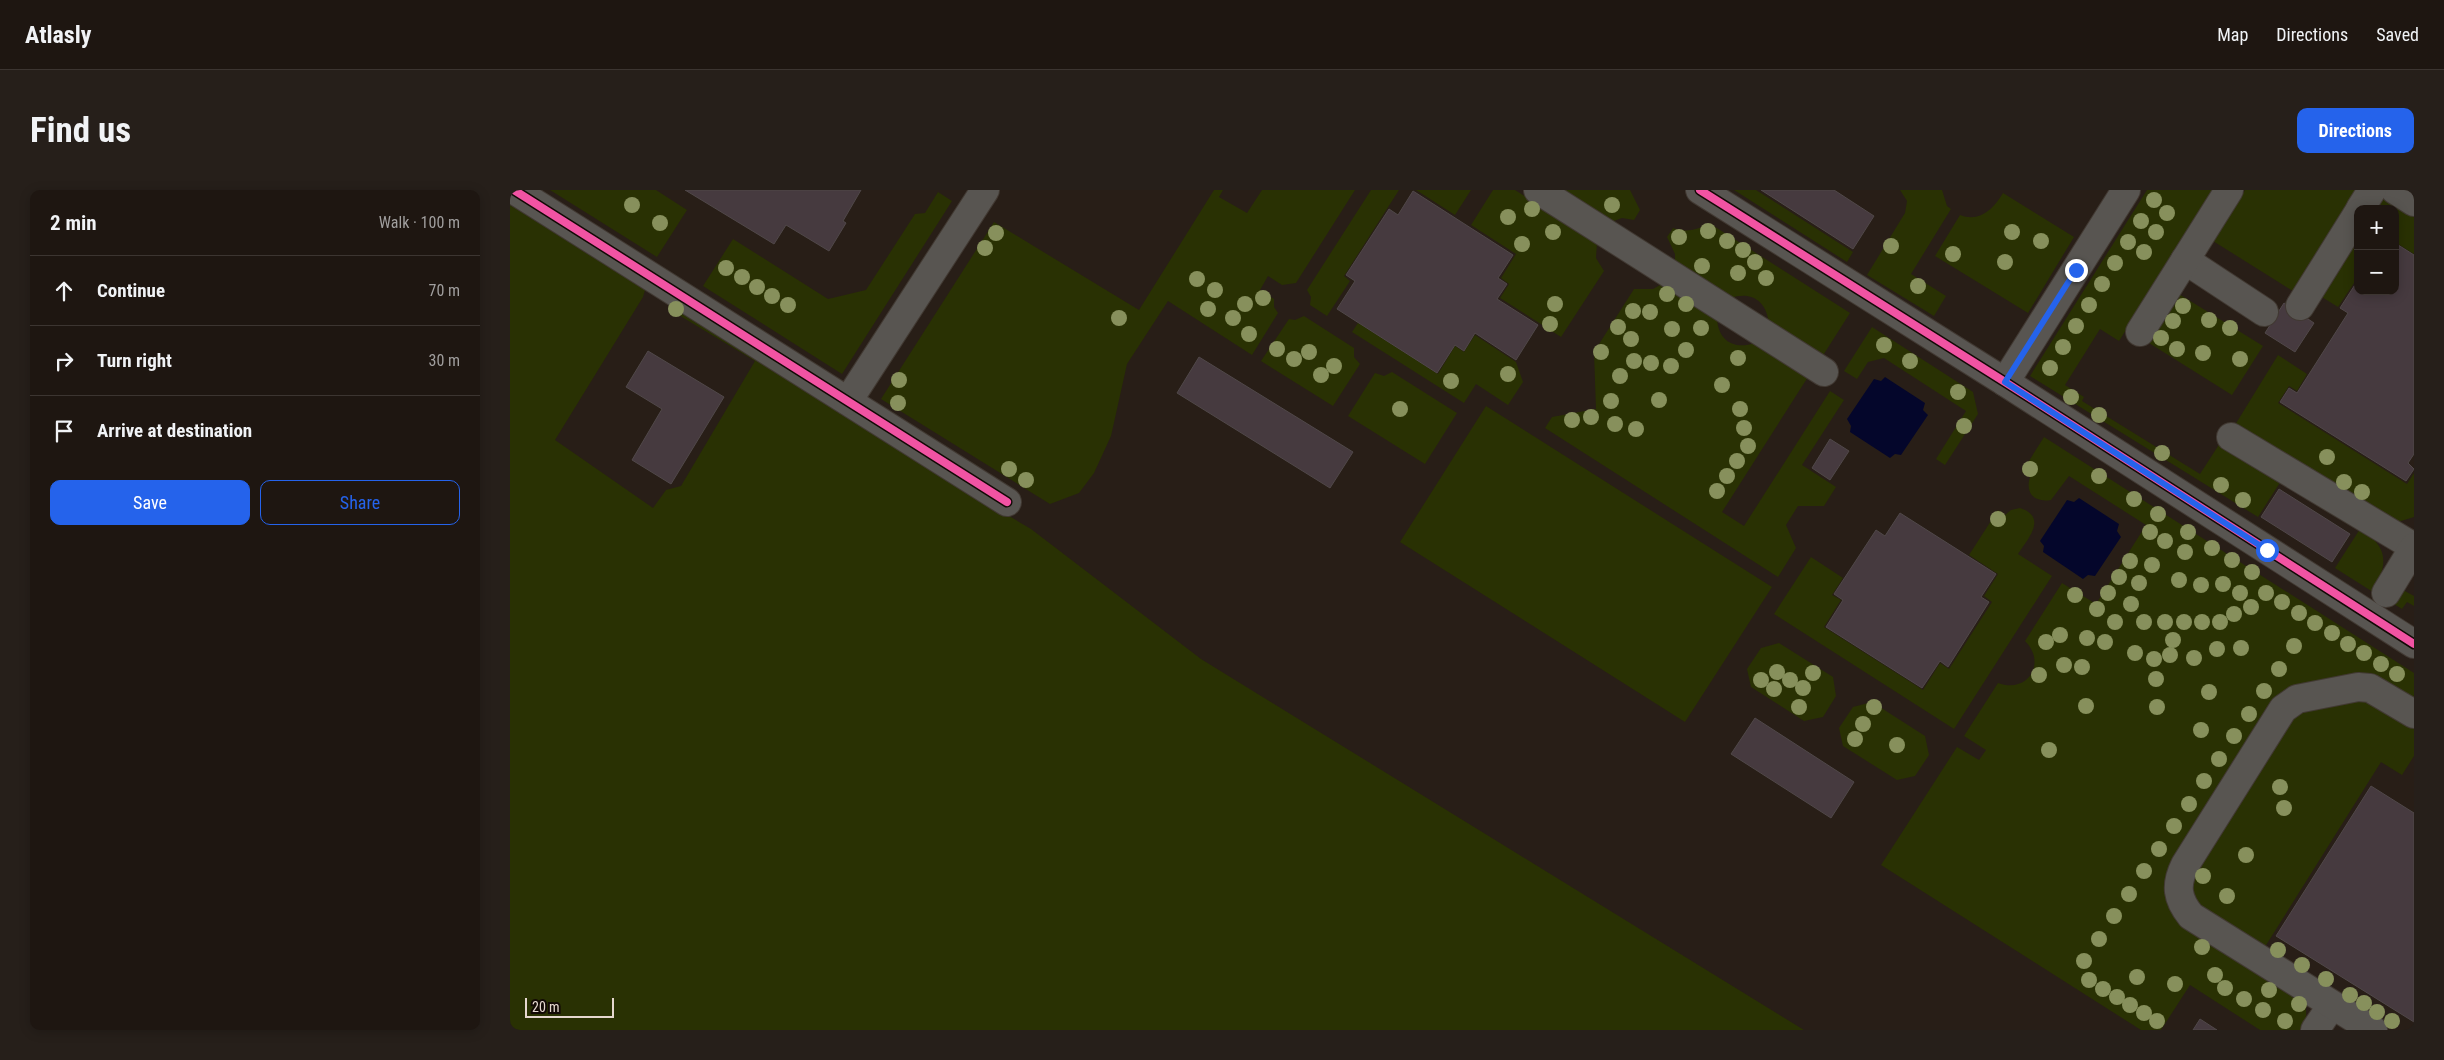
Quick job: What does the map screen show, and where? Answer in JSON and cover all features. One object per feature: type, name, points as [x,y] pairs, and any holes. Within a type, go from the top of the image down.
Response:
[{"type":"street","points":[[514,190],[1008,502]]},
{"type":"street","points":[[848,401],[985,190]]},
{"type":"street","points":[[1538,190],[1824,372]]},
{"type":"street","points":[[1700,190],[2005,382],[2414,644]]},
{"type":"street","points":[[2005,382],[2126,190]]},
{"type":"street","points":[[2140,332],[2229,190]]},
{"type":"street","points":[[2363,205],[2372,190]]},
{"type":"street","points":[[2395,190],[2414,202]]},
{"type":"street","points":[[2300,306],[2354,219]]},
{"type":"street","points":[[2185,260],[2264,312]]},
{"type":"street","points":[[2230,438],[2414,547],[2386,592]]},
{"type":"street","points":[[2373,1030],[2191,916],[2182,905],[2177,889],[2179,876],[2283,709],[2289,703],[2297,698],[2358,687],[2370,688],[2414,714]]},
{"type":"street","points":[[2315,1030],[2332,1005]]},
{"type":"green space","points":[[550,190],[656,190],[687,210],[657,257]]},
{"type":"green space","points":[[1214,190],[1223,190],[1219,197],[1247,213],[1262,190],[1355,190],[1296,283],[1282,285],[1268,276],[1260,290],[1274,299],[1274,307],[1278,313],[1252,355],[1168,301],[1127,364],[1111,436],[1094,473],[1079,493],[1050,504],[881,399],[994,222],[1139,310]]},
{"type":"green space","points":[[1371,190],[1399,190],[1344,276],[1350,281],[1327,316],[1310,305],[1311,297],[1307,290]]},
{"type":"green space","points":[[1416,190],[1471,190],[1455,215]]},
{"type":"green space","points":[[1493,190],[1515,190],[1597,242],[1596,258],[1604,271],[1561,337],[1500,298],[1509,284],[1501,278],[1516,254],[1471,225]]},
{"type":"green space","points":[[1560,190],[1630,190],[1640,210],[1634,220],[1622,218],[1611,222]]},
{"type":"green space","points":[[1734,190],[1756,190],[1853,252],[1847,262]]},
{"type":"green space","points":[[1900,190],[1942,190],[1947,206],[1951,209],[1911,274],[1946,296],[1934,316],[1867,275],[1905,213],[1907,201]]},
{"type":"green space","points":[[2147,190],[2214,190],[2119,341],[2100,329],[2065,385],[2084,397],[2082,401],[2200,474],[2220,443],[2281,481],[2258,517],[2030,376]]},
{"type":"green space","points":[[2245,190],[2361,190],[2296,293],[2213,241]]},
{"type":"green space","points":[[938,192],[952,201],[842,374],[703,286],[733,239],[828,299],[866,290],[915,214],[925,213]]},
{"type":"green space","points":[[2003,193],[2074,237],[2028,313],[1935,256],[1960,215],[1974,217],[1986,213]]},
{"type":"green space","points":[[2380,193],[2414,214],[2414,254],[2399,245],[2399,205],[2372,205]]},
{"type":"green space","points":[[510,205],[645,290],[643,297],[555,440],[653,508],[666,490],[681,486],[755,361],[672,311],[675,305],[956,485],[1031,529],[1201,659],[1804,1030],[510,1030]]},
{"type":"green space","points":[[1709,223],[1850,313],[1822,357],[1769,323],[1765,308],[1756,299],[1745,296],[1730,298],[1675,263],[1675,254],[1667,237],[1673,228],[1691,230]]},
{"type":"green space","points":[[2354,235],[2354,283],[2338,307],[2317,294]]},
{"type":"green space","points":[[1662,284],[1717,318],[1720,333],[1728,342],[1740,345],[1755,343],[1808,377],[1722,512],[1744,526],[1830,391],[1844,400],[1802,465],[1836,487],[1824,506],[1798,506],[1786,525],[1796,548],[1778,577],[1545,428],[1552,417],[1596,409],[1594,352],[1634,289],[1653,289]]},
{"type":"green space","points":[[2179,294],[2263,346],[2232,395],[2149,343]]},
{"type":"green space","points":[[1304,316],[1354,348],[1354,357],[1360,364],[1333,406],[1261,361],[1289,319],[1295,320]]},
{"type":"green space","points":[[1358,323],[1438,374],[1455,346],[1464,352],[1475,335],[1516,362],[1523,382],[1508,405],[1476,384],[1464,403],[1352,332]]},
{"type":"green space","points":[[1872,327],[1973,392],[1978,414],[1945,465],[1936,459],[1966,411],[1884,358],[1868,362],[1857,379],[1844,371]]},
{"type":"green space","points":[[2278,355],[2307,374],[2297,391],[2289,386],[2278,403],[2407,484],[2414,473],[2414,517],[2393,521],[2235,425]]},
{"type":"green space","points":[[1392,372],[1457,413],[1425,464],[1348,416],[1375,373],[1384,376]]},
{"type":"green space","points":[[1486,406],[1772,587],[1685,722],[1400,542]]},
{"type":"green space","points":[[2044,437],[2414,673],[2414,702],[2294,690],[2168,880],[2303,1000],[2306,1015],[2305,1023],[2301,1030],[2260,1030],[2190,985],[2161,1030],[2141,1030],[1881,865],[1957,747],[1979,760],[1986,750],[1964,736],[1998,683],[2018,684],[2026,680],[2031,674],[2034,667],[2034,658],[2025,641],[2062,583],[2096,604],[2146,525],[2069,476],[2051,500],[2040,500],[2032,496],[2029,488],[2030,477],[2022,472]]},
{"type":"green space","points":[[2020,508],[2033,517],[2034,523],[2030,535],[2018,554],[2052,576],[1954,729],[1774,614],[1811,557],[1843,578],[1832,595],[1841,600],[1824,627],[1923,690],[1940,663],[1949,669],[1992,602],[1984,596],[1998,574],[1969,555],[1998,510],[2005,515],[2011,510]]},
{"type":"green space","points":[[2360,529],[2376,542],[2381,549],[2383,557],[2381,573],[2373,592],[2335,568]]},
{"type":"green space","points":[[2403,590],[2414,596],[2414,606],[2407,602],[2402,609],[2394,604]]},
{"type":"green space","points":[[1779,643],[1833,677],[1836,696],[1823,717],[1804,721],[1751,687],[1747,669],[1761,648]]},
{"type":"green space","points":[[2357,695],[2414,725],[2414,756],[2402,775],[2381,762],[2263,950],[2199,909],[2187,888],[2291,711]]},
{"type":"green space","points":[[1872,702],[1925,736],[1929,755],[1915,776],[1897,780],[1843,746],[1839,728],[1853,707]]},
{"type":"water","points":[[1885,377],[1925,403],[1923,410],[1928,415],[1901,455],[1895,454],[1890,458],[1850,432],[1851,426],[1847,419],[1874,379],[1881,381]]},
{"type":"water","points":[[2079,498],[2119,524],[2117,531],[2121,537],[2095,576],[2088,575],[2083,579],[2043,552],[2044,546],[2040,541],[2067,500],[2074,502]]},
{"type":"building","points":[[685,190],[861,190],[843,221],[846,223],[829,251],[786,225],[774,244]]},
{"type":"building","points":[[1761,190],[1834,190],[1874,216],[1853,249]]},
{"type":"building","points":[[1413,191],[1513,255],[1498,278],[1507,284],[1497,299],[1538,325],[1516,360],[1475,333],[1464,351],[1455,345],[1437,373],[1337,309],[1355,281],[1346,275],[1389,209],[1398,215]]},
{"type":"building","points":[[2399,246],[2414,255],[2414,454],[2408,463],[2414,469],[2406,481],[2280,402],[2289,388],[2297,393],[2348,313],[2340,308],[2354,286],[2354,295],[2399,295]]},
{"type":"building","points":[[2284,303],[2314,323],[2295,352],[2265,333]]},
{"type":"building","points":[[648,351],[724,397],[671,484],[632,460],[662,409],[626,387]]},
{"type":"building","points":[[1199,357],[1353,452],[1330,488],[1177,393]]},
{"type":"building","points":[[1830,439],[1849,451],[1830,480],[1812,468]]},
{"type":"building","points":[[2279,489],[2350,534],[2332,562],[2261,517]]},
{"type":"building","points":[[1900,513],[1996,574],[1981,597],[1989,602],[1948,667],[1940,661],[1922,688],[1826,627],[1843,600],[1834,594],[1876,530],[1885,536]]},
{"type":"building","points":[[1755,718],[1854,782],[1831,818],[1731,754]]},
{"type":"building","points":[[2371,786],[2414,813],[2414,1022],[2276,936]]},
{"type":"building","points":[[2200,1019],[2217,1030],[2193,1030]]},
{"type":"cycle path","points":[[514,190],[1007,502]]},
{"type":"cycle path","points":[[1700,190],[2005,382],[2414,644]]},
{"type":"route","points":[[2076,270],[2005,382],[2267,550]]}]
